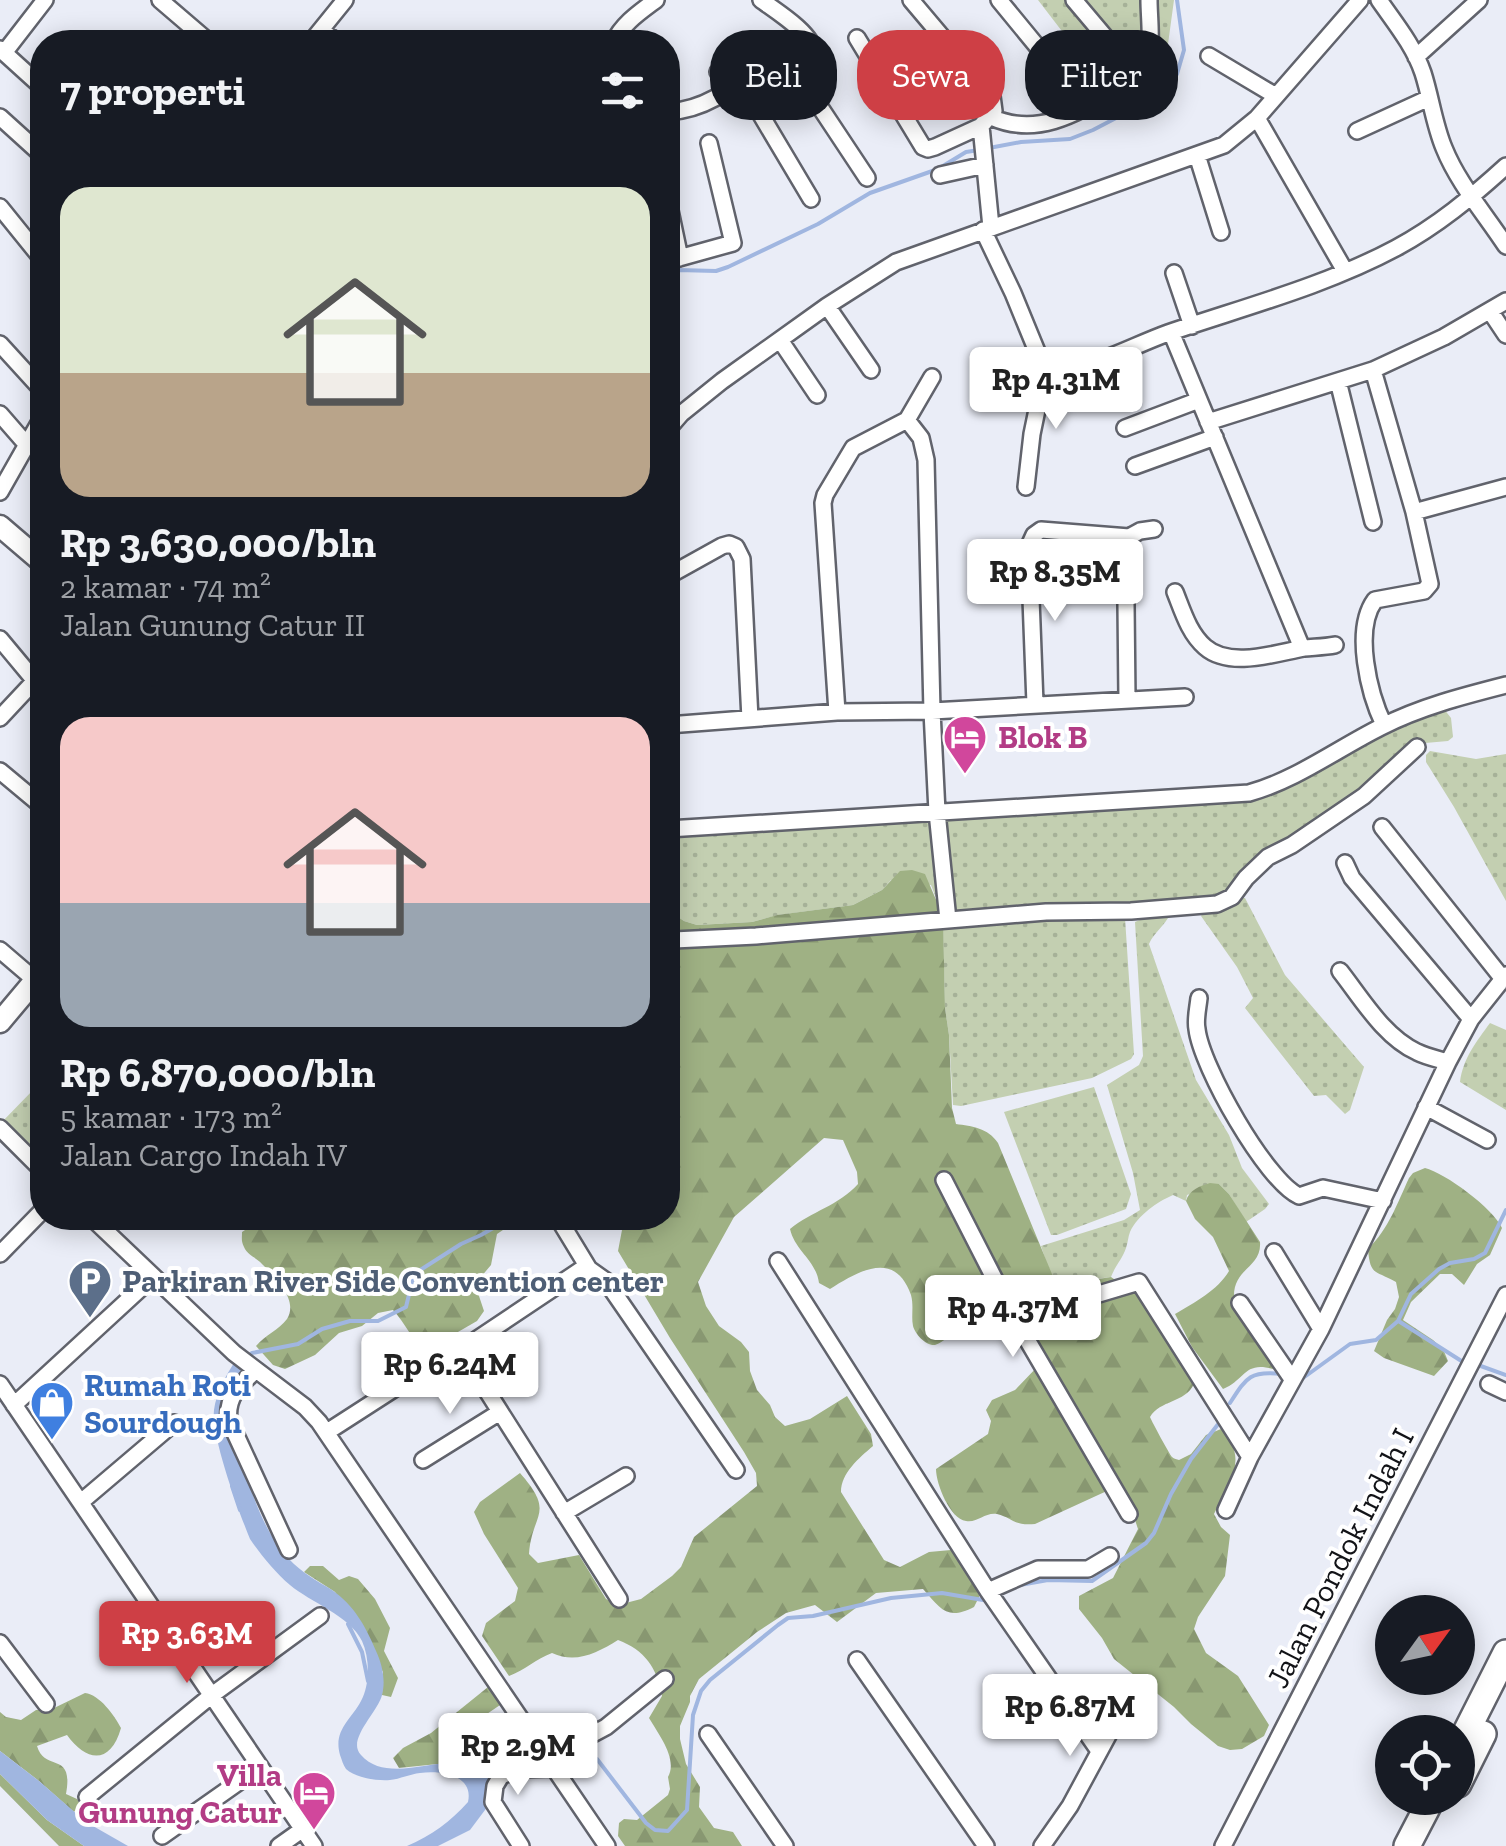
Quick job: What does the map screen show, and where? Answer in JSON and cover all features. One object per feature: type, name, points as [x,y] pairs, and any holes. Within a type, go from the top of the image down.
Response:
[{"type":"highway","points":[[1475,1715],[1506,1653]]},
{"type":"highway","points":[[1475,1750],[1506,1689]]},
{"type":"highway","points":[[1407,1846],[1423,1815]]},
{"type":"highway","points":[[1426,1846],[1442,1815]]},
{"type":"street","points":[[30,76],[2,51],[46,0]]},
{"type":"street","points":[[160,0],[195,30]]},
{"type":"street","points":[[321,30],[345,0]]},
{"type":"street","points":[[621,30],[654,0]]},
{"type":"street","points":[[761,0],[799,30]]},
{"type":"street","points":[[911,0],[995,104],[984,138],[987,228],[1045,371],[1026,487]]},
{"type":"street","points":[[999,0],[1025,31]]},
{"type":"street","points":[[1074,0],[1100,30]]},
{"type":"street","points":[[1148,30],[1149,0]]},
{"type":"street","points":[[680,414],[827,306],[896,262],[1224,145],[1257,118],[1360,0]]},
{"type":"street","points":[[1380,0],[1416,57],[1444,150],[1506,246]]},
{"type":"street","points":[[1416,57],[1475,1]]},
{"type":"street","points":[[856,38],[922,147],[928,150],[984,138]]},
{"type":"street","points":[[1209,56],[1276,96]]},
{"type":"street","points":[[1357,131],[1429,98]]},
{"type":"street","points":[[680,111],[710,100]]},
{"type":"street","points":[[0,117],[30,144]]},
{"type":"street","points":[[1257,118],[1345,271]]},
{"type":"street","points":[[765,120],[811,199]]},
{"type":"street","points":[[829,120],[867,178]]},
{"type":"street","points":[[940,175],[1004,123],[1034,126],[1059,120]]},
{"type":"street","points":[[680,258],[733,243],[709,143]]},
{"type":"street","points":[[1197,155],[1221,232]]},
{"type":"street","points":[[1045,371],[1068,370],[1345,271],[1397,248],[1447,216],[1506,166]]},
{"type":"street","points":[[0,208],[30,244]]},
{"type":"street","points":[[1174,273],[1192,326]]},
{"type":"street","points":[[1136,466],[1212,429],[1373,370],[1444,337],[1506,301]]},
{"type":"street","points":[[827,306],[871,370]]},
{"type":"street","points":[[1490,311],[1506,336]]},
{"type":"street","points":[[1171,332],[1302,648]]},
{"type":"street","points":[[780,340],[818,395]]},
{"type":"street","points":[[0,344],[30,377]]},
{"type":"street","points":[[1373,370],[1414,512],[1430,584],[1424,591],[1382,597],[1371,604],[1364,639],[1374,704],[1384,726]]},
{"type":"street","points":[[836,712],[823,503],[853,448],[907,420],[932,376]]},
{"type":"street","points":[[1338,381],[1373,522]]},
{"type":"street","points":[[1126,428],[1199,400]]},
{"type":"street","points":[[0,414],[27,445]]},
{"type":"street","points":[[907,420],[921,438],[926,460],[932,712],[948,920]]},
{"type":"street","points":[[0,492],[30,440]]},
{"type":"street","points":[[1414,512],[1506,487]]},
{"type":"street","points":[[0,526],[30,552]]},
{"type":"street","points":[[1035,704],[1031,539],[1040,530],[1129,538],[1140,531],[1154,530]]},
{"type":"street","points":[[1127,700],[1129,538]]},
{"type":"street","points":[[680,569],[722,546],[736,547],[742,560],[750,719]]},
{"type":"street","points":[[1175,592],[1189,627],[1208,650],[1220,656],[1264,658],[1335,645]]},
{"type":"street","points":[[0,640],[30,668]]},
{"type":"street","points":[[680,829],[1249,793],[1278,783],[1384,726],[1442,702],[1506,685]]},
{"type":"street","points":[[0,718],[30,686]]},
{"type":"street","points":[[680,724],[836,712],[932,712],[1185,696]]},
{"type":"street","points":[[680,940],[1046,912],[1217,904],[1232,896],[1268,857],[1364,796],[1417,746]]},
{"type":"street","points":[[0,771],[30,796]]},
{"type":"street","points":[[1226,1510],[1250,1456],[1321,1328],[1384,1201],[1448,1062],[1471,1019],[1504,977],[1382,827]]},
{"type":"street","points":[[1346,863],[1352,878],[1471,1019]]},
{"type":"street","points":[[0,950],[30,972]]},
{"type":"street","points":[[1340,972],[1398,1040],[1417,1052],[1448,1062]]},
{"type":"street","points":[[0,1022],[30,990]]},
{"type":"street","points":[[1199,998],[1196,1028],[1206,1062],[1258,1155],[1286,1188],[1299,1196],[1320,1188],[1384,1201]]},
{"type":"street","points":[[1426,1107],[1487,1140]]},
{"type":"street","points":[[0,1128],[30,1158]]},
{"type":"street","points":[[944,1180],[1015,1319],[1129,1514]]},
{"type":"street","points":[[0,1254],[30,1223]]},
{"type":"street","points":[[105,1230],[234,1353],[305,1407],[327,1432],[608,1846]]},
{"type":"street","points":[[565,1230],[589,1269],[606,1282],[736,1470]]},
{"type":"street","points":[[1274,1252],[1321,1328]]},
{"type":"street","points":[[778,1261],[988,1591],[1100,1751]]},
{"type":"street","points":[[327,1432],[461,1350],[582,1269],[589,1269]]},
{"type":"street","points":[[14,1405],[153,1276]]},
{"type":"street","points":[[1015,1319],[1139,1282],[1250,1456]]},
{"type":"street","name":"Jalan Pondok Indah I","points":[[1223,1846],[1506,1295]]},
{"type":"street","points":[[1240,1304],[1292,1379]]},
{"type":"street","points":[[461,1350],[619,1599]]},
{"type":"street","points":[[254,1369],[230,1400],[229,1420],[289,1550]]},
{"type":"street","points":[[0,1384],[314,1846]]},
{"type":"street","points":[[1489,1384],[1506,1392]]},
{"type":"street","points":[[424,1460],[500,1412]]},
{"type":"street","points":[[81,1502],[174,1424]]},
{"type":"street","points":[[564,1513],[626,1476]]},
{"type":"street","points":[[988,1591],[1038,1569],[1088,1568],[1110,1556]]},
{"type":"street","points":[[87,1797],[212,1695],[320,1616]]},
{"type":"street","points":[[0,1643],[46,1704]]},
{"type":"street","points":[[858,1660],[986,1846]]},
{"type":"street","points":[[522,1846],[493,1802],[501,1776],[551,1763],[606,1727],[664,1679]]},
{"type":"street","points":[[1042,1846],[1070,1806],[1131,1693]]},
{"type":"street","points":[[708,1734],[785,1846]]},
{"type":"street","points":[[162,1836],[260,1766]]},
{"type":"street","points":[[279,1846],[303,1829]]},
{"type":"green space","points":[[1038,0],[1174,0],[1170,30],[1061,30]]},
{"type":"green space","points":[[1444,709],[1451,718],[1453,737],[1448,741],[1414,744],[1216,900],[943,916],[931,885],[891,880],[882,890],[853,905],[752,922],[697,925],[680,918],[680,836],[1250,801],[1282,789],[1387,732]]},
{"type":"green space","points":[[1430,751],[1476,759],[1506,754],[1506,901],[1426,762]]},
{"type":"green space","points":[[900,871],[925,874],[943,916],[945,1008],[956,1124],[985,1131],[998,1143],[1059,1284],[1111,1277],[1142,1298],[1194,1384],[1185,1395],[1160,1407],[1150,1417],[1172,1457],[1179,1460],[1191,1454],[1206,1435],[1221,1429],[1230,1440],[1234,1471],[1214,1514],[1230,1535],[1225,1576],[1194,1629],[1206,1653],[1238,1676],[1269,1725],[1264,1736],[1242,1749],[1218,1746],[1114,1659],[1079,1609],[1079,1596],[1113,1578],[1138,1529],[1129,1502],[1109,1490],[1035,1524],[1018,1523],[997,1514],[966,1521],[949,1508],[936,1469],[988,1434],[991,1421],[986,1410],[992,1400],[1015,1390],[1039,1365],[1002,1307],[975,1318],[932,1345],[914,1329],[911,1295],[896,1272],[876,1268],[830,1289],[819,1283],[790,1229],[858,1184],[843,1140],[824,1138],[734,1217],[698,1282],[706,1306],[719,1326],[749,1352],[757,1390],[785,1426],[810,1419],[847,1396],[871,1434],[873,1446],[847,1472],[841,1492],[884,1560],[900,1567],[929,1552],[951,1550],[980,1595],[974,1607],[951,1613],[923,1589],[876,1593],[837,1622],[815,1605],[786,1613],[757,1632],[699,1679],[680,1726],[686,1764],[700,1787],[699,1807],[714,1828],[733,1832],[742,1846],[625,1846],[618,1836],[619,1823],[624,1819],[637,1820],[668,1795],[670,1789],[669,1755],[649,1718],[662,1696],[657,1677],[642,1655],[618,1640],[578,1657],[552,1653],[509,1676],[482,1636],[486,1623],[515,1601],[518,1588],[474,1512],[480,1502],[520,1473],[539,1506],[529,1554],[538,1563],[579,1555],[606,1599],[618,1605],[641,1599],[672,1576],[681,1567],[694,1537],[757,1486],[756,1473],[744,1452],[618,1251],[622,1230],[680,1230],[680,918],[697,925],[752,922],[853,905],[882,890]]},
{"type":"green space","points":[[1245,898],[1285,975],[1364,1067],[1350,1110],[1345,1114],[1326,1095],[1314,1096],[1245,1008],[1253,998],[1237,967],[1201,916],[1205,910]]},
{"type":"green space","points":[[1170,914],[1149,944],[1196,1080],[1229,1135],[1242,1168],[1269,1204],[1246,1222],[1219,1184],[1187,1195],[1186,1201],[1173,1195],[1138,1220],[1111,1277],[1059,1284],[1050,1273],[1041,1246],[1124,1220],[1140,1210],[1107,1085],[1139,1065],[1143,1056],[1135,922],[1151,915]]},
{"type":"green space","points":[[1046,917],[1125,918],[1134,1054],[1092,1078],[953,1105],[943,926]]},
{"type":"green space","points":[[1490,1023],[1506,1030],[1506,1110],[1460,1082],[1467,1058]]},
{"type":"green space","points":[[1094,1087],[1131,1194],[1126,1209],[1051,1235],[1004,1112]]},
{"type":"green space","points":[[30,1093],[30,1167],[0,1142],[0,1124]]},
{"type":"green space","points":[[1425,1168],[1468,1192],[1502,1228],[1490,1255],[1477,1264],[1464,1285],[1452,1274],[1440,1274],[1411,1302],[1403,1320],[1443,1349],[1448,1361],[1434,1376],[1374,1351],[1399,1297],[1396,1282],[1372,1268],[1368,1249],[1387,1224],[1409,1178]]},
{"type":"green space","points":[[1210,1183],[1219,1184],[1229,1194],[1260,1242],[1257,1257],[1238,1280],[1234,1297],[1279,1371],[1252,1368],[1223,1389],[1192,1347],[1175,1314],[1212,1290],[1229,1271],[1213,1237],[1195,1219],[1186,1201],[1192,1191]]},
{"type":"green space","points":[[503,1230],[497,1234],[491,1265],[475,1284],[484,1311],[477,1321],[425,1351],[393,1310],[378,1313],[362,1326],[339,1333],[315,1355],[285,1369],[273,1365],[256,1346],[287,1319],[288,1297],[248,1252],[242,1243],[242,1232]]},
{"type":"green space","points":[[310,1566],[323,1566],[339,1580],[349,1576],[358,1579],[375,1599],[390,1628],[384,1651],[398,1678],[391,1697],[382,1695],[383,1672],[335,1592],[304,1572]]},
{"type":"green space","points":[[488,1687],[494,1689],[503,1703],[470,1731],[486,1753],[502,1745],[534,1746],[537,1755],[508,1761],[487,1773],[457,1762],[399,1768],[393,1758],[403,1748],[431,1733]]},
{"type":"green space","points":[[85,1693],[101,1702],[121,1728],[111,1748],[98,1756],[90,1755],[67,1735],[37,1746],[46,1759],[66,1772],[66,1794],[80,1804],[74,1812],[0,1751],[0,1712],[21,1720],[36,1710],[52,1709]]},
{"type":"green space","points":[[0,1774],[47,1820],[84,1846],[59,1846],[0,1786]]},
{"type":"water","points":[[236,1360],[247,1370],[232,1414],[231,1435],[265,1524],[294,1564],[340,1596],[353,1610],[380,1661],[382,1695],[360,1734],[357,1749],[375,1765],[392,1769],[466,1764],[481,1770],[493,1783],[488,1806],[470,1830],[438,1846],[407,1846],[440,1827],[468,1802],[469,1793],[461,1780],[428,1772],[390,1780],[373,1779],[350,1772],[343,1764],[339,1739],[366,1687],[365,1648],[348,1624],[290,1585],[250,1539],[214,1422],[217,1397]]},
{"type":"water","points":[[0,1751],[86,1822],[128,1846],[84,1846],[47,1820],[0,1774]]},
{"type":"waterway","points":[[989,148],[1070,139],[1162,94],[1177,74],[1184,50],[1177,0]]},
{"type":"waterway","points":[[680,270],[716,271],[728,267],[818,224],[870,193],[979,150]]},
{"type":"waterway","points":[[1303,1378],[1350,1344],[1376,1340],[1398,1321],[1411,1294],[1439,1269],[1485,1253],[1506,1210]]},
{"type":"waterway","points":[[248,1357],[298,1344],[322,1329],[350,1321],[378,1321],[406,1307],[414,1274],[490,1230]]},
{"type":"waterway","points":[[1400,1322],[1463,1362]]},
{"type":"waterway","points":[[1478,1365],[1506,1375]]},
{"type":"waterway","points":[[1230,1403],[1250,1378],[1263,1373],[1282,1374]]},
{"type":"waterway","points":[[1020,1585],[1048,1580],[1092,1581],[1146,1543],[1191,1459],[1219,1423]]},
{"type":"waterway","points":[[232,1486],[240,1510]]},
{"type":"waterway","points":[[575,1750],[597,1759],[646,1823],[655,1830],[668,1831],[687,1810],[693,1715],[701,1691],[778,1625],[788,1618],[891,1598],[942,1593],[983,1600]]},
{"type":"waterway","points":[[348,1624],[362,1652],[368,1681]]},
{"type":"waterway","points":[[497,1770],[523,1759],[535,1761]]},
{"type":"place","name":"Blok B","points":[[965,775]]},
{"type":"place","name":"Parkiran River Side Convention center","points":[[90,1319]]},
{"type":"place","name":"Rumah Roti Sourdough","points":[[52,1441]]},
{"type":"place","name":"Villa Gunung Catur","points":[[314,1831]]}]
